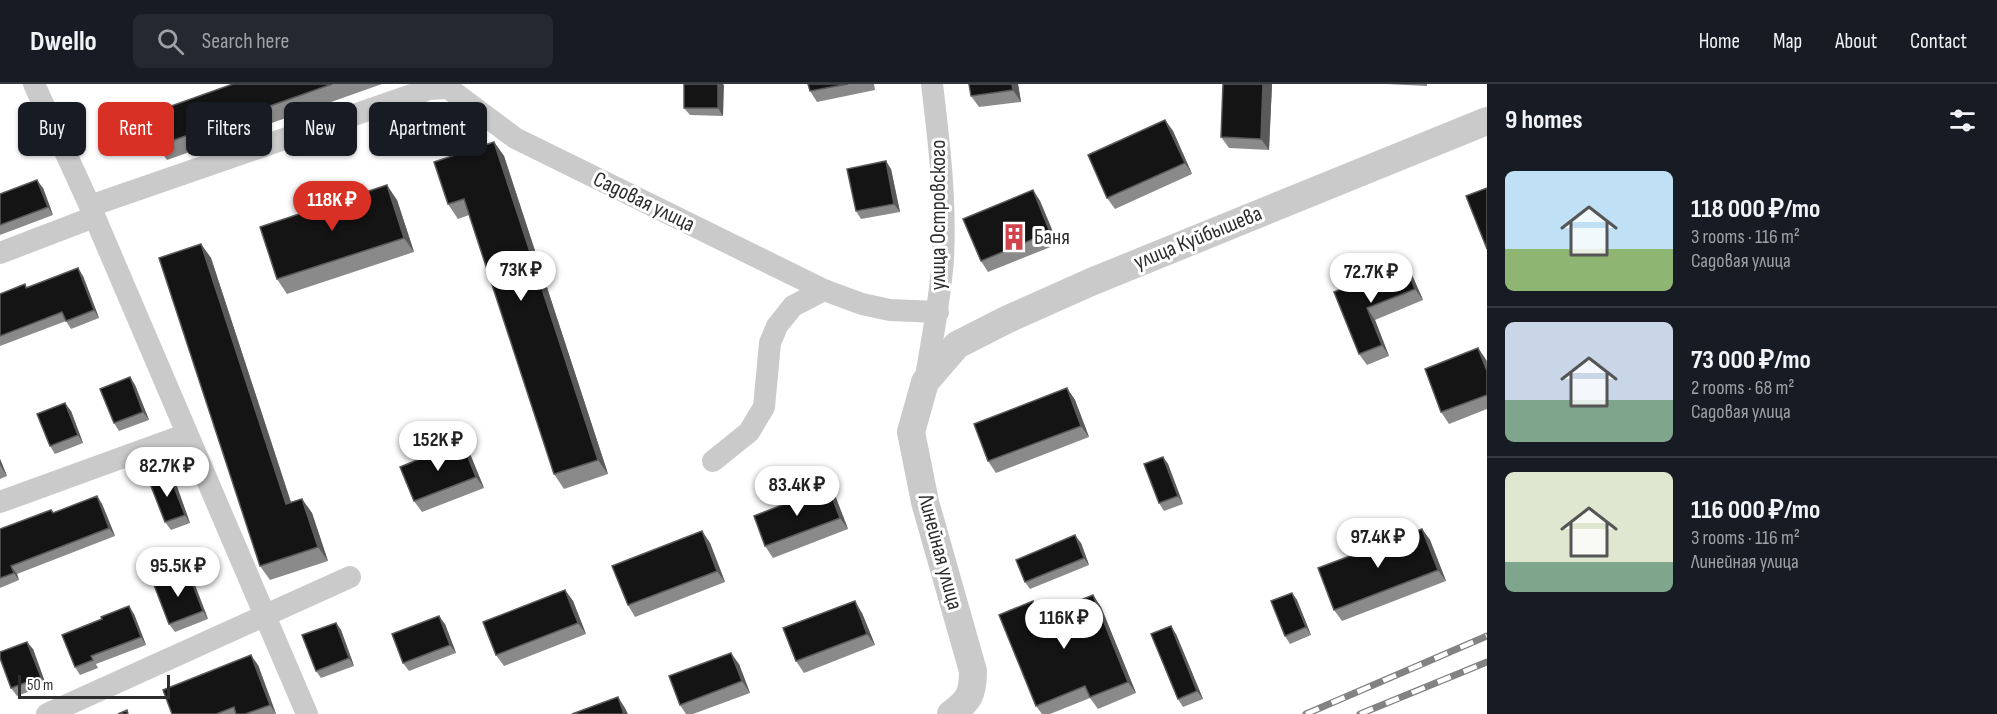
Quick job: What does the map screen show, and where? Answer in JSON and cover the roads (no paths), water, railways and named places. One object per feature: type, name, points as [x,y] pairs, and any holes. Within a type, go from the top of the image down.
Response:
[{"type":"street","points":[[34,84],[92,212],[307,714]]},
{"type":"street","name":"улица Островского","points":[[925,382],[938,312],[943,257],[942,174],[932,84]]},
{"type":"street","name":"Садовая улица","points":[[0,254],[92,212],[429,89],[448,88],[515,138],[824,290],[862,304],[890,310],[938,312]]},
{"type":"street","name":"улица Куйбышева","points":[[925,382],[957,345],[1006,320],[1091,282],[1487,121]]},
{"type":"street","points":[[713,461],[748,432],[764,407],[770,343],[777,326],[793,306],[824,290]]},
{"type":"street","name":"Линейная улица","points":[[925,382],[911,432],[925,502],[973,671],[973,688],[966,703],[951,714]]},
{"type":"street","points":[[0,501],[187,434]]},
{"type":"street","points":[[47,714],[350,577]]},
{"type":"railway","points":[[1306,714],[1487,636]]},
{"type":"railway","points":[[1360,714],[1487,662]]},
{"type":"place","name":"Баня","points":[[1014,237]]}]
